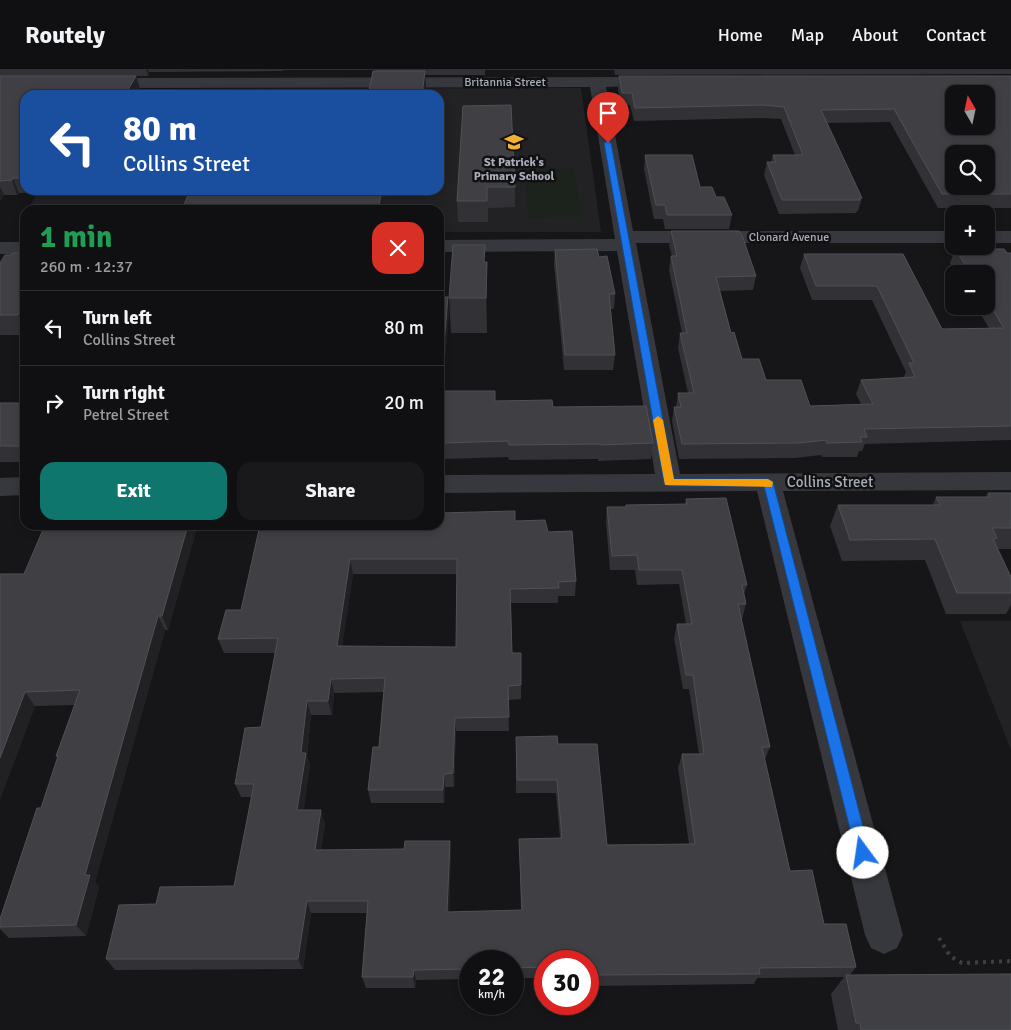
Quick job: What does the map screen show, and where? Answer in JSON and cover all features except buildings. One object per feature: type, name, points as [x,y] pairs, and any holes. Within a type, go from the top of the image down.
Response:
[{"type":"street","name":"Britannia Street","points":[[86,83],[309,76],[597,82],[619,76],[670,82]]},
{"type":"street","points":[[597,82],[669,483]]},
{"type":"street","name":"Clonard Avenue","points":[[444,246],[625,241],[945,237]]},
{"type":"street","points":[[995,237],[1011,237]]},
{"type":"street","points":[[0,248],[20,248]]},
{"type":"street","name":"Collins Street","points":[[444,484],[1011,481]]},
{"type":"street","points":[[768,482],[884,935]]},
{"type":"street","points":[[0,486],[20,486]]},
{"type":"path","points":[[939,938],[950,956],[962,963],[1011,961]]},
{"type":"shaded area","name":"St Patrick's Primary School","points":[[581,88],[601,232],[444,232],[444,205],[30,205],[37,195],[444,195],[444,90],[148,89]]},
{"type":"shaded area","points":[[525,167],[574,167],[581,217],[528,218]]},
{"type":"shaded area","points":[[960,621],[1011,621],[1011,750]]},
{"type":"slow traffic","points":[[658,420],[669,483],[768,482],[769,485]]},
{"type":"place","name":"St Patrick's Primary School","points":[[514,142]]},
{"type":"route","points":[[608,143],[669,483],[768,482],[863,853]]}]
